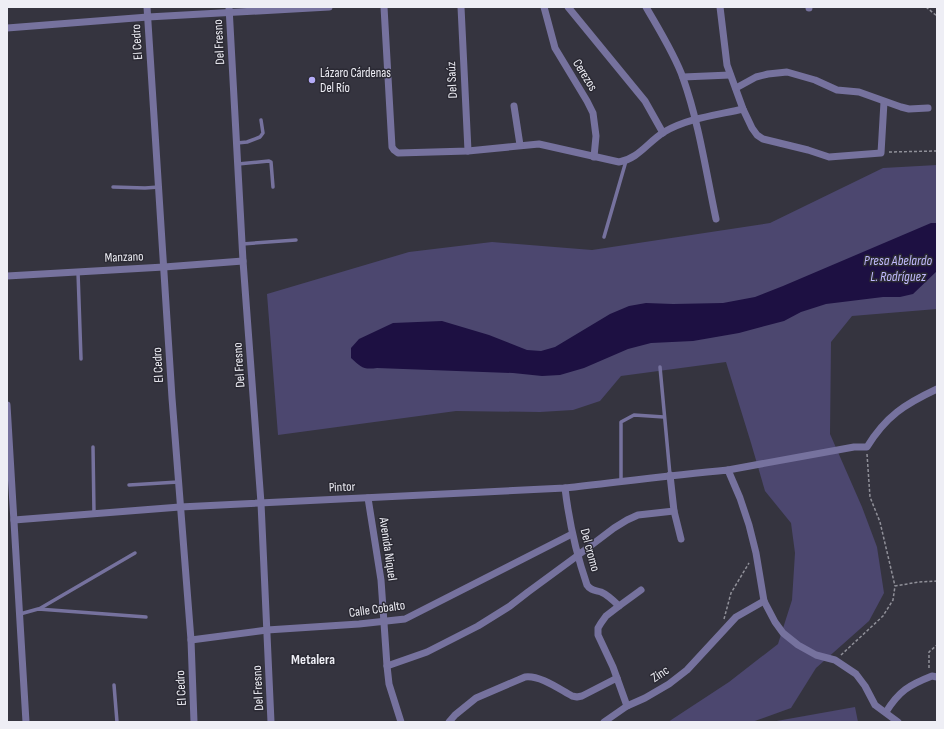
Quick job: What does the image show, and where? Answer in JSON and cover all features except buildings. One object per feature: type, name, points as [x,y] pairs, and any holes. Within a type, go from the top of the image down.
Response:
[{"type":"street","name":"El Cedro","points":[[147,7],[178,482],[191,640],[194,722]]},
{"type":"street","points":[[7,28],[229,10],[329,7]]},
{"type":"street","points":[[384,7],[392,147],[398,153],[468,151],[539,144],[618,162],[626,161],[633,157],[663,132],[695,119],[743,110]]},
{"type":"street","name":"Del Saúz","points":[[461,7],[468,151]]},
{"type":"street","name":"Cerezos","points":[[544,7],[555,48],[587,101],[592,113],[596,132],[594,157]]},
{"type":"street","points":[[568,7],[645,101],[663,132]]},
{"type":"street","points":[[646,7],[658,27],[683,77],[695,119],[716,219]]},
{"type":"street","points":[[720,7],[727,66],[743,110],[755,131],[763,139],[808,150],[829,157],[881,153],[884,102]]},
{"type":"street","name":"Del Fresno","points":[[229,10],[243,261],[261,502],[271,722]]},
{"type":"street","points":[[736,88],[756,77],[787,72],[815,80],[837,90],[859,92],[884,102],[909,109],[928,108]]},
{"type":"street","points":[[683,77],[730,75]]},
{"type":"street","points":[[514,106],[520,146]]},
{"type":"street","name":"Manzano","points":[[7,276],[243,261]]},
{"type":"street","points":[[867,447],[876,432],[893,415],[910,402],[937,389]]},
{"type":"street","points":[[7,405],[26,722]]},
{"type":"street","name":"Pintor","points":[[14,520],[261,502],[565,488],[670,475],[728,470],[854,447],[867,447]]},
{"type":"street","points":[[728,470],[740,498],[756,552],[764,601],[775,622],[790,639],[807,650],[835,660],[856,674],[865,686],[872,702],[897,722]]},
{"type":"street","points":[[670,475],[674,511],[681,539]]},
{"type":"street","name":"Del cromo","points":[[565,488],[577,556],[589,588],[606,595],[619,606]]},
{"type":"street","name":"Avenida Niquel","points":[[368,498],[381,580],[386,666],[389,684],[401,722]]},
{"type":"street","points":[[386,666],[427,652],[478,626],[510,606],[614,528],[632,517],[674,511]]},
{"type":"street","name":"Calle Cobalto","points":[[191,640],[267,630],[384,622],[405,619],[572,534]]},
{"type":"street","points":[[628,706],[598,635],[598,628],[606,616],[641,590]]},
{"type":"street","name":"Zinc","points":[[604,722],[628,706],[669,684],[687,670],[736,617],[764,601]]},
{"type":"street","points":[[449,722],[455,715],[476,698],[525,677],[532,676],[572,696],[577,697],[582,696],[617,678]]},
{"type":"street","points":[[886,712],[899,693],[910,686],[934,677]]},
{"type":"lane","points":[[237,143],[248,142],[260,137],[262,132],[261,120]]},
{"type":"lane","points":[[604,237],[626,161]]},
{"type":"lane","points":[[238,164],[271,162],[273,187]]},
{"type":"lane","points":[[113,187],[159,187]]},
{"type":"lane","points":[[242,244],[296,240]]},
{"type":"lane","points":[[78,271],[81,359]]},
{"type":"lane","points":[[660,367],[670,475]]},
{"type":"lane","points":[[621,482],[621,422],[634,415],[664,417]]},
{"type":"lane","points":[[94,447],[94,513]]},
{"type":"lane","points":[[129,485],[178,482]]},
{"type":"lane","points":[[20,614],[38,609],[135,553]]},
{"type":"lane","points":[[38,609],[146,618]]},
{"type":"lane","points":[[114,685],[117,722]]},
{"type":"path","points":[[926,7],[937,16]]},
{"type":"path","points":[[881,153],[937,151]]},
{"type":"path","points":[[835,660],[883,616],[892,600],[895,586],[881,527],[870,497],[867,447]]},
{"type":"path","points":[[723,621],[731,593],[756,552]]},
{"type":"path","points":[[895,586],[937,581]]},
{"type":"path","points":[[934,677],[929,668],[928,656],[931,649],[937,645]]},
{"type":"shaded area","points":[[937,165],[937,309],[852,316],[831,342],[830,434],[862,507],[877,547],[884,593],[869,621],[816,668],[791,708],[752,722],[668,722],[729,682],[778,644],[792,600],[795,553],[791,523],[765,491],[726,362],[621,376],[600,401],[573,410],[540,412],[456,411],[278,435],[267,294],[409,252],[492,242],[592,250],[770,223],[883,168]]},
{"type":"shaded area","points":[[855,707],[858,722],[771,722]]},
{"type":"water","name":"Presa Abelardo L. Rodríguez","points":[[931,223],[937,223],[937,271],[913,294],[900,297],[883,297],[826,304],[801,312],[784,321],[739,333],[693,341],[651,343],[628,349],[584,368],[560,375],[542,376],[513,373],[377,368],[368,369],[360,366],[351,358],[351,348],[359,339],[393,323],[442,321],[489,335],[527,350],[541,351],[555,347],[610,314],[629,306],[646,303],[723,303],[755,297]]},
{"type":"place","name":"Lázaro Cárdenas Del Río","points":[[312,80]]},
{"type":"district","name":"Metalera","points":[[313,659]]}]
